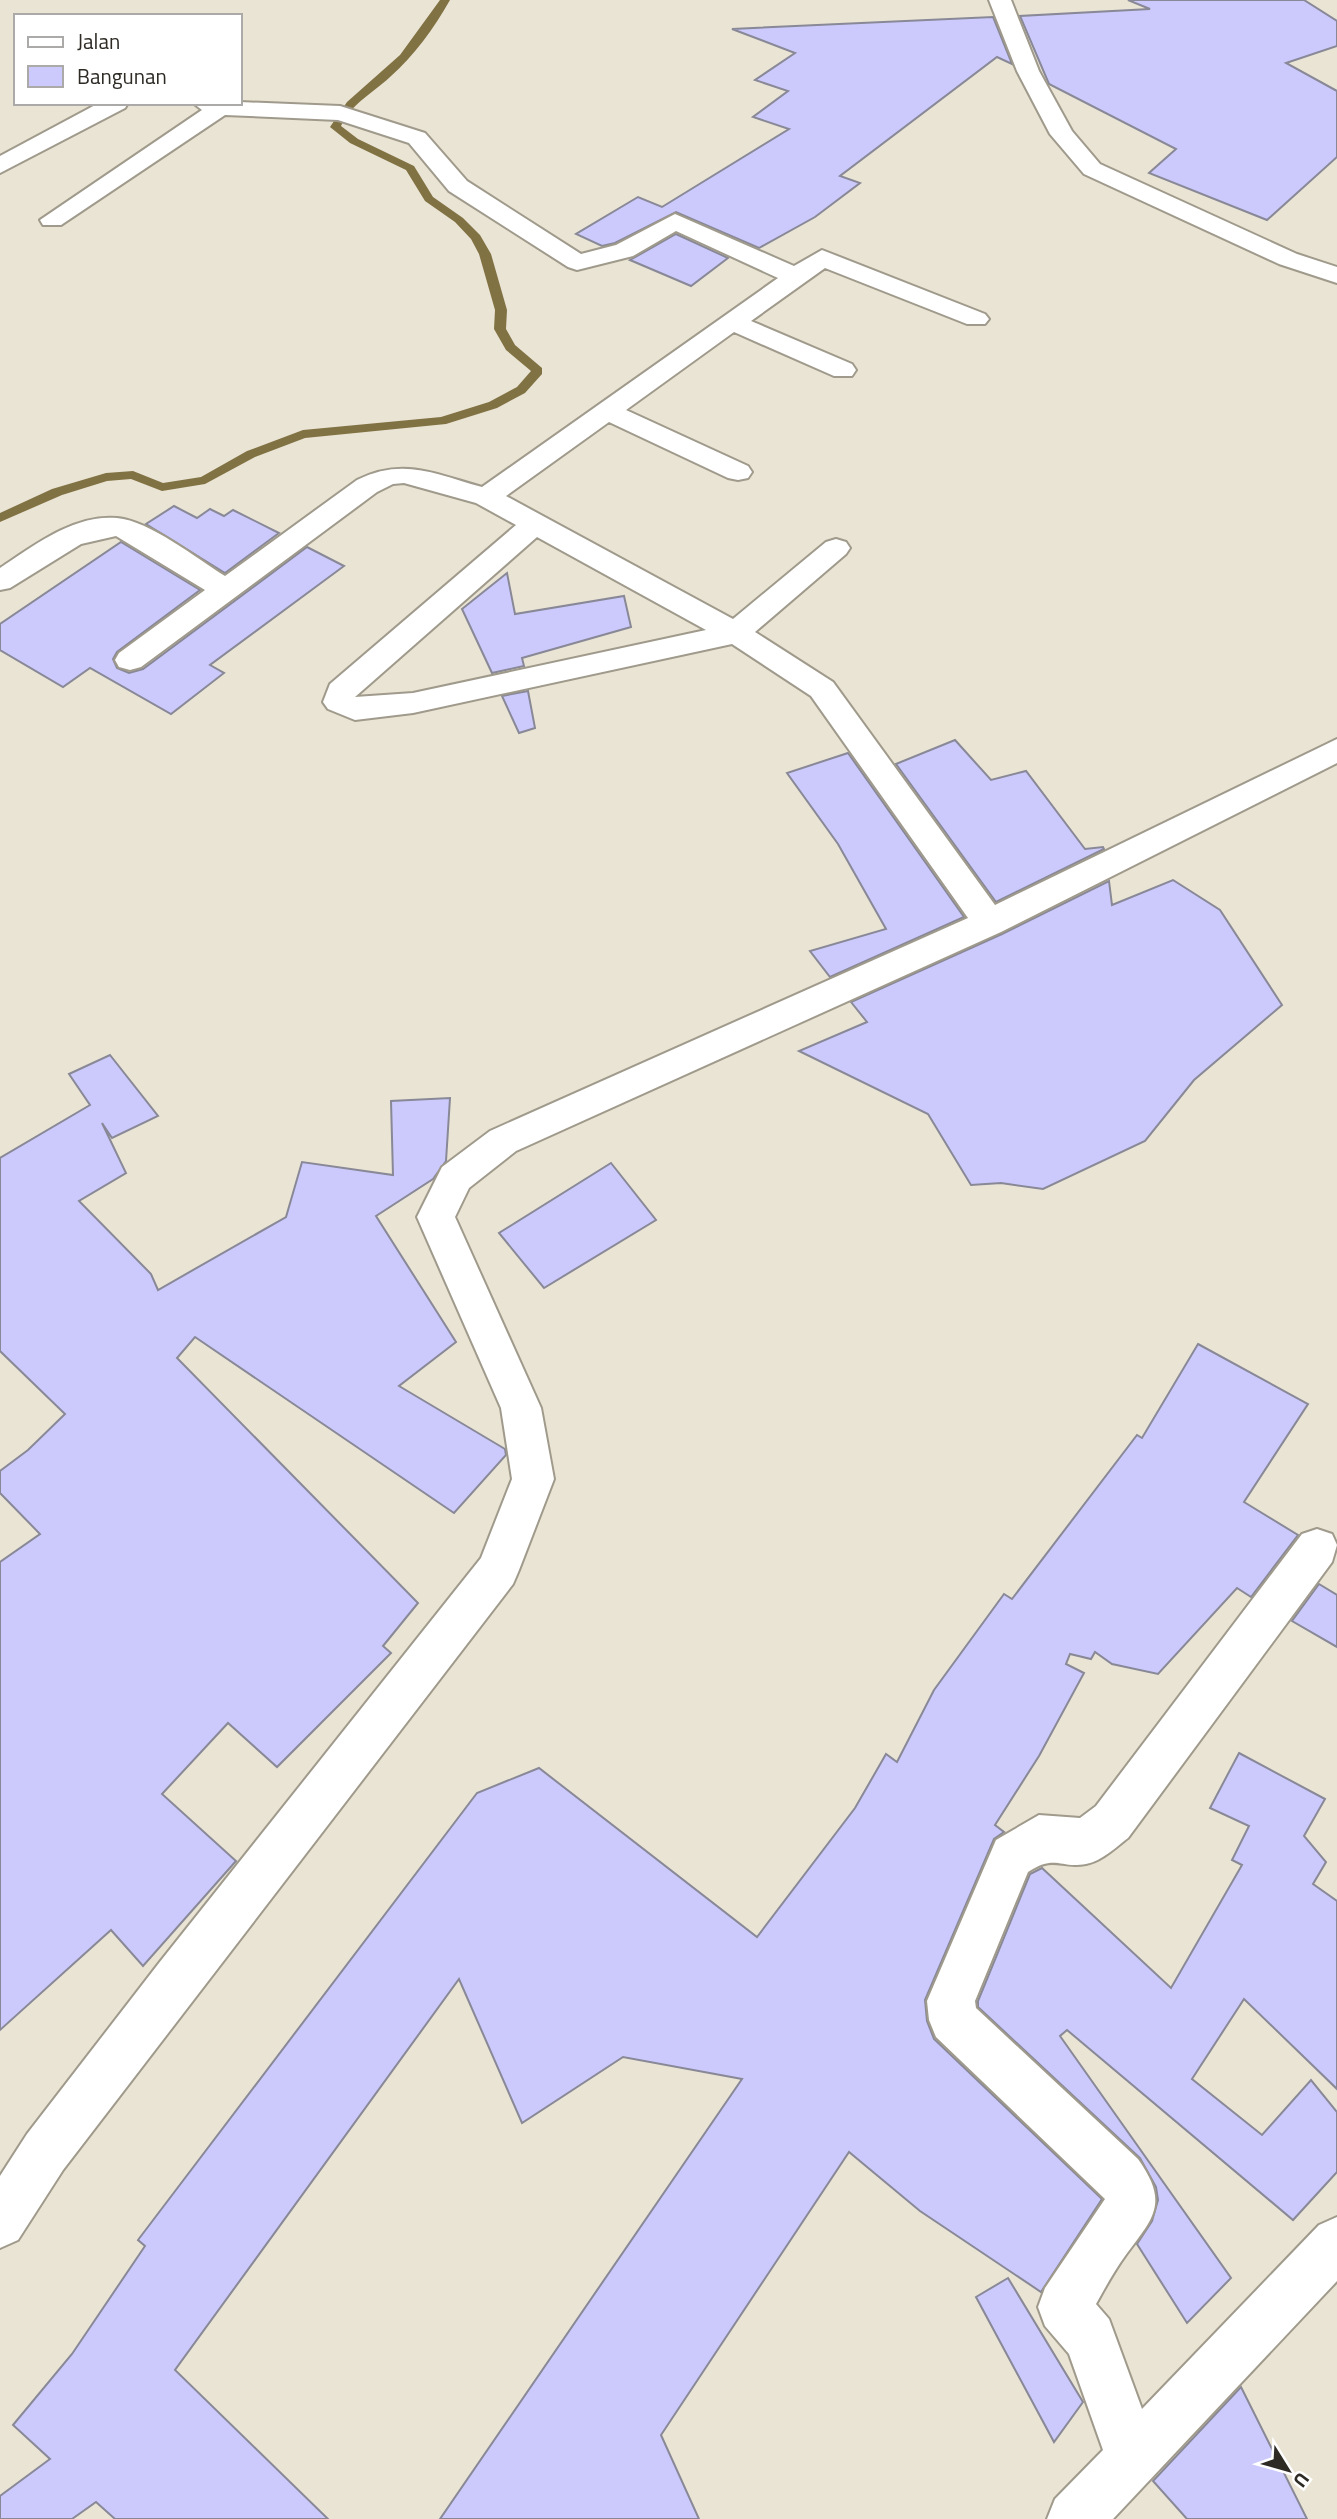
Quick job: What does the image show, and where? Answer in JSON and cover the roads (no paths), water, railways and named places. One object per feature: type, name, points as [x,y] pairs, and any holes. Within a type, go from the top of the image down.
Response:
[{"type":"street","points":[[1000,0],[1028,71],[1062,134],[1092,169],[1288,260],[1337,275]]},
{"type":"street","points":[[0,166],[113,105]]},
{"type":"street","points":[[52,220],[212,105],[340,113],[417,138],[458,186],[577,262],[624,251],[675,221],[797,277]]},
{"type":"street","points":[[486,497],[822,258],[976,319]]},
{"type":"street","points":[[732,323],[843,370]]},
{"type":"street","points":[[607,411],[738,472]]},
{"type":"street","points":[[130,660],[367,486],[387,476],[405,475],[486,497],[734,634],[822,690],[989,923]]},
{"type":"street","points":[[535,524],[341,691],[339,702],[355,710],[413,703],[734,634],[836,548]]},
{"type":"street","points":[[0,580],[71,538],[92,529],[120,526],[224,589]]},
{"type":"street","points":[[0,2222],[45,2152],[160,2001],[498,1570],[533,1479],[521,1408],[436,1217],[455,1178],[503,1141],[989,923],[1337,750]]},
{"type":"street","points":[[1132,2456],[1090,2338],[1064,2307],[1106,2239],[1130,2208],[1130,2191],[1120,2177],[953,2020],[951,2001],[1012,1856],[1039,1838],[1086,1841],[1112,1822],[1317,1548]]},
{"type":"street","points":[[1075,2519],[1337,2243]]},
{"type":"waterway","points":[[0,518],[57,492],[106,477],[133,475],[162,487],[205,480],[251,454],[303,434],[442,421],[493,405],[521,390],[538,371],[510,347],[500,329],[501,310],[485,254],[476,237],[459,220],[429,199],[410,168],[354,141],[335,127],[344,111],[404,57],[445,0]]}]
